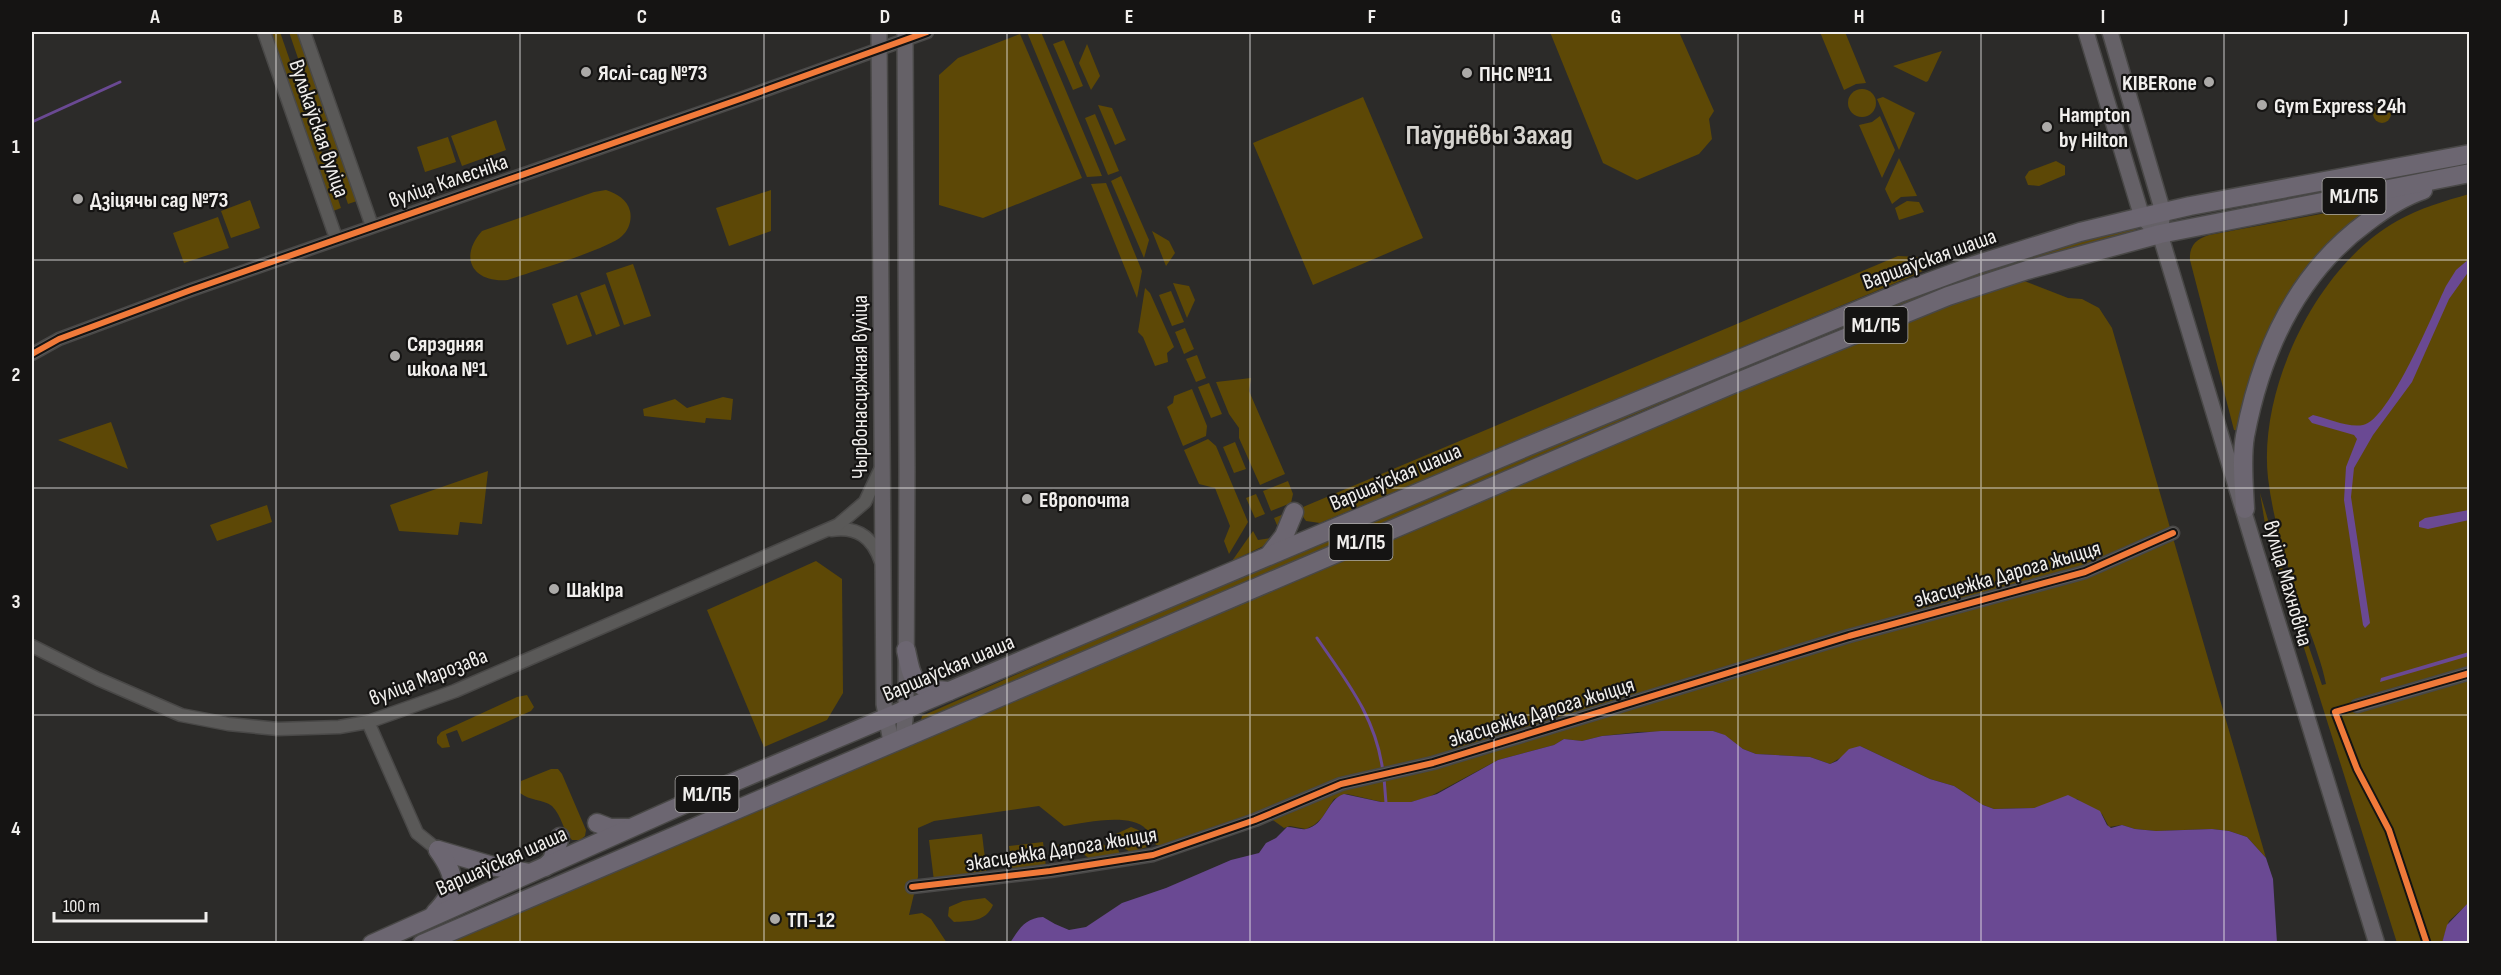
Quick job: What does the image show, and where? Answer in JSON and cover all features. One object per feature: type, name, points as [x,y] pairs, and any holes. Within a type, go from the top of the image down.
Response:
[{"type":"highway","name":"Варшаўская шаша","points":[[372,944],[727,785],[1329,530],[1767,347],[1975,265],[2080,232],[2163,212],[2469,154]]},
{"type":"highway","name":"Варшаўская шаша","points":[[422,944],[1775,366],[1948,296],[2047,264],[2160,234],[2469,175]]},
{"type":"highway","points":[[2245,509],[2244,438],[2258,378],[2288,311],[2309,278],[2332,251],[2388,206],[2417,192],[2469,175]]},
{"type":"highway","points":[[1767,347],[1775,366]]},
{"type":"highway","points":[[1719,367],[1728,386]]},
{"type":"highway","points":[[1265,558],[1284,536],[1294,512],[1306,526],[1314,530],[1329,530]]},
{"type":"highway","points":[[906,650],[915,680],[926,690],[951,691]]},
{"type":"highway","points":[[597,823],[610,828],[633,828]]},
{"type":"highway","points":[[438,850],[496,867],[537,870],[552,860],[560,837]]},
{"type":"highway","points":[[431,917],[451,894],[453,885],[449,866],[438,850]]},
{"type":"main road","name":"Чырвонасцяжная вуліца","points":[[879,32],[885,719],[897,740]]},
{"type":"main road","name":"вуліца Махновіча","points":[[2086,32],[2142,217],[2160,234]]},
{"type":"main road","name":"вуліца Махновіча","points":[[2110,32],[2163,212],[2160,234],[2377,944]]},
{"type":"main road","points":[[897,740],[906,710],[905,35]]},
{"type":"street","name":"Вулькаўская вуліца","points":[[264,32],[336,238]]},
{"type":"street","name":"Вулькаўская вуліца","points":[[304,32],[372,226]]},
{"type":"street","name":"вуліца Калесніка","points":[[32,354],[59,339],[336,238],[724,105],[879,49],[905,35],[927,32]]},
{"type":"street","name":"вуліца Марозава","points":[[32,646],[181,715],[228,724],[278,729],[334,727],[368,722],[455,690],[827,531],[847,520],[865,502],[875,485],[882,461]]},
{"type":"street","name":"вуліца Марозава","points":[[827,531],[846,529],[864,534],[875,548],[883,569]]},
{"type":"street","name":"экасцежка Дарога жыцця","points":[[912,887],[1050,871],[1153,855],[1255,820],[1341,784],[1433,764],[1838,640],[2085,572],[2173,533]]},
{"type":"street","points":[[2357,706],[2469,673]]},
{"type":"street","points":[[368,722],[417,833],[438,850]]},
{"type":"shaded area","points":[[271,32],[280,32],[341,208],[333,211]]},
{"type":"shaded area","points":[[289,32],[298,32],[357,201],[348,204]]},
{"type":"shaded area","points":[[1027,32],[1041,32],[1102,176],[1087,177]]},
{"type":"shaded area","points":[[1550,32],[1679,32],[1714,111],[1709,119],[1712,139],[1699,154],[1637,180],[1603,163]]},
{"type":"shaded area","points":[[1820,32],[1845,32],[1866,83],[1856,84],[1844,90]]},
{"type":"shaded area","points":[[1020,34],[1082,178],[983,218],[939,205],[939,75],[958,58]]},
{"type":"shaded area","points":[[1064,40],[1083,86],[1073,90],[1053,44]]},
{"type":"shaded area","points":[[1087,44],[1100,76],[1091,90],[1079,63]]},
{"type":"shaded area","points":[[1942,51],[1926,82],[1893,66]]},
{"type":"shaded area","points":[[1862,89],[1872,93],[1876,103],[1872,113],[1862,117],[1852,113],[1848,103],[1852,93]]},
{"type":"shaded area","points":[[1363,97],[1423,238],[1313,285],[1253,143]]},
{"type":"shaded area","points":[[1883,97],[1915,113],[1899,150],[1877,99]]},
{"type":"shaded area","points":[[1098,105],[1112,108],[1126,140],[1115,145]]},
{"type":"shaded area","points":[[2382,105],[2388,108],[2391,114],[2388,120],[2382,123],[2376,120],[2373,114],[2376,108]]},
{"type":"shaded area","points":[[1095,114],[1119,171],[1108,175],[1085,118]]},
{"type":"shaded area","points":[[1880,116],[1895,150],[1882,178],[1859,125],[1872,122]]},
{"type":"shaded area","points":[[496,120],[506,150],[462,166],[451,136]]},
{"type":"shaded area","points":[[448,137],[456,162],[425,172],[417,147]]},
{"type":"shaded area","points":[[1899,158],[1917,196],[1901,197],[1892,204],[1885,189]]},
{"type":"shaded area","points":[[2056,161],[2065,166],[2065,175],[2039,186],[2028,185],[2025,177],[2029,171]]},
{"type":"shaded area","points":[[1121,176],[1149,240],[1144,258],[1111,181]]},
{"type":"shaded area","points":[[1106,183],[1142,271],[1137,298],[1091,184]]},
{"type":"shaded area","points":[[606,190],[627,203],[630,211],[631,218],[628,228],[614,241],[586,254],[508,280],[486,277],[473,267],[470,259],[471,250],[482,231],[594,192]]},
{"type":"shaded area","points":[[771,190],[771,231],[729,246],[716,208]]},
{"type":"shaded area","points":[[2469,194],[2470,850],[2468,868],[2470,902],[2449,921],[2442,943],[2397,943],[2265,524],[2260,493],[2285,577],[2322,685],[2326,684],[2284,552],[2274,515],[2268,478],[2267,443],[2273,406],[2283,369],[2318,298],[2342,267],[2368,241],[2406,216]]},
{"type":"shaded area","points":[[250,200],[260,228],[231,238],[221,211]]},
{"type":"shaded area","points":[[1907,201],[1919,202],[1924,212],[1899,220],[1895,208]]},
{"type":"shaded area","points":[[2358,207],[2364,210],[2363,215],[2305,273],[2239,431],[2234,430],[2190,260],[2192,247],[2197,241],[2209,235]]},
{"type":"shaded area","points":[[218,217],[229,248],[184,263],[173,233]]},
{"type":"shaded area","points":[[2135,226],[2136,231],[2132,233],[1778,358],[1777,355],[1863,320],[1897,302],[2023,257]]},
{"type":"shaded area","points":[[1152,231],[1169,241],[1175,253],[1166,266]]},
{"type":"shaded area","points":[[1898,256],[1940,258],[1941,261],[1917,274],[1320,523],[1306,521],[1301,514],[1303,507]]},
{"type":"shaded area","points":[[2469,259],[2469,271],[2449,299],[2412,382],[2373,435],[2354,468],[2351,497],[2370,623],[2365,628],[2344,500],[2346,467],[2357,439],[2354,435],[2312,423],[2308,418],[2313,415],[2357,426],[2374,419],[2398,386],[2446,286],[2456,270]]},
{"type":"shaded area","points":[[633,264],[651,316],[624,325],[606,273]]},
{"type":"shaded area","points":[[2019,279],[2068,298],[2082,299],[2099,308],[2112,328],[2266,858],[2247,837],[2229,831],[2212,829],[2156,831],[2122,825],[2109,827],[2102,814],[2077,799],[2034,808],[1994,809],[1983,805],[1954,786],[1930,779],[1860,746],[1830,764],[1810,757],[1756,754],[1713,731],[1638,732],[1582,741],[1564,739],[1554,745],[1498,760],[1429,797],[1411,802],[1386,803],[1347,794],[1334,799],[1322,818],[1306,829],[1290,826],[1284,828],[1266,815],[1165,845],[1156,845],[1146,829],[1139,824],[1106,820],[1064,826],[1039,806],[934,821],[918,828],[918,877],[909,915],[922,913],[931,919],[947,943],[440,944],[1930,308]]},
{"type":"shaded area","points":[[1173,283],[1189,286],[1195,300],[1187,318]]},
{"type":"shaded area","points":[[605,284],[620,326],[596,335],[580,293]]},
{"type":"shaded area","points":[[1145,288],[1150,293],[1174,347],[1167,353],[1168,362],[1155,366],[1143,337],[1138,332]]},
{"type":"shaded area","points":[[1171,291],[1184,322],[1172,326],[1159,295]]},
{"type":"shaded area","points":[[577,295],[592,336],[567,345],[552,304]]},
{"type":"shaded area","points":[[1185,328],[1194,349],[1184,354],[1175,332]]},
{"type":"shaded area","points":[[1197,355],[1206,378],[1196,382],[1186,359]]},
{"type":"shaded area","points":[[1716,377],[1717,380],[1626,418],[1612,427],[921,720],[922,716],[1206,591]]},
{"type":"shaded area","points":[[1251,378],[1249,391],[1285,474],[1260,485],[1239,438],[1239,428],[1229,414],[1216,382]]},
{"type":"shaded area","points":[[1209,383],[1222,414],[1211,418],[1198,387]]},
{"type":"shaded area","points":[[1192,389],[1207,426],[1206,436],[1183,446],[1167,407],[1173,403],[1174,396]]},
{"type":"shaded area","points":[[723,397],[733,399],[731,420],[706,418],[705,423],[644,416],[643,409],[675,399],[687,408]]},
{"type":"shaded area","points":[[111,422],[128,469],[58,440]]},
{"type":"shaded area","points":[[1208,439],[1216,446],[1248,522],[1229,554],[1224,541],[1230,526],[1215,488],[1199,484],[1184,450]]},
{"type":"shaded area","points":[[1235,442],[1246,469],[1234,473],[1223,447]]},
{"type":"shaded area","points":[[488,471],[482,524],[460,522],[458,535],[399,531],[390,505]]},
{"type":"shaded area","points":[[1288,481],[1293,494],[1291,503],[1271,511],[1263,491]]},
{"type":"shaded area","points":[[1256,494],[1265,514],[1255,518],[1246,498]]},
{"type":"shaded area","points":[[267,505],[272,522],[217,541],[210,525]]},
{"type":"shaded area","points":[[2469,510],[2469,520],[2428,529],[2419,527],[2419,522],[2425,518]]},
{"type":"shaded area","points":[[1289,512],[1276,540],[1232,561],[1253,531],[1258,540],[1271,538],[1279,530],[1274,518]]},
{"type":"shaded area","points":[[816,561],[842,579],[843,693],[827,720],[764,747],[707,610]]},
{"type":"shaded area","points":[[2469,652],[2469,656],[2380,682],[2381,678]]},
{"type":"shaded area","points":[[527,695],[534,707],[531,711],[462,742],[457,730],[446,734],[450,747],[442,748],[437,743],[437,737],[441,732],[517,697]]},
{"type":"shaded area","points":[[1661,731],[1713,731],[1725,735],[1743,749],[1756,754],[1810,757],[1830,764],[1837,761],[1849,749],[1860,746],[1930,779],[1954,786],[1983,805],[1994,809],[2034,808],[2068,795],[2100,811],[2111,828],[2122,825],[2156,831],[2212,829],[2229,831],[2247,837],[2266,858],[2273,879],[2277,943],[1010,943],[1027,922],[1037,918],[1043,917],[1069,930],[1086,927],[1122,903],[1166,888],[1231,860],[1259,853],[1266,843],[1276,838],[1287,827],[1304,829],[1313,827],[1333,801],[1344,794],[1381,802],[1411,802],[1437,794],[1498,760],[1554,745],[1564,739],[1582,741],[1602,736]]},
{"type":"shaded area","points":[[551,769],[558,769],[562,774],[586,830],[585,836],[580,840],[572,840],[552,806],[520,793],[521,781]]},
{"type":"shaded area","points":[[1131,827],[1143,832],[1151,846],[1130,852],[1120,845],[1116,834]]},
{"type":"shaded area","points":[[982,834],[987,875],[934,881],[929,840]]},
{"type":"shaded area","points":[[1096,840],[1106,846],[1117,847],[1120,854],[1090,859],[1082,853],[1061,859],[1054,855],[1053,848],[1057,845]]},
{"type":"shaded area","points":[[1043,842],[1046,867],[1013,872],[1009,846]]},
{"type":"shaded area","points":[[985,898],[993,905],[982,918],[954,922],[948,916],[949,907],[963,901]]},
{"type":"shaded area","points":[[2469,902],[2469,943],[2442,943],[2447,925]]},
{"type":"waterway","points":[[32,122],[120,82]]},
{"type":"waterway","points":[[1317,638],[1349,685],[1367,717],[1374,734],[1383,772]]},
{"type":"waterway","points":[[1384,778],[1386,803]]},
{"type":"cycle path","points":[[32,354],[59,339],[191,290],[927,32]]},
{"type":"cycle path","points":[[912,887],[1050,871],[1153,855],[1255,820],[1341,784],[1433,763],[1849,636],[2085,572],[2173,533]]},
{"type":"cycle path","points":[[2427,944],[2389,830],[2357,769],[2335,712],[2470,673]]},
{"type":"place","name":"Яслі-сад №73","points":[[586,72]]},
{"type":"place","name":"ПНС №11","points":[[1467,73]]},
{"type":"place","name":"KIBERone","points":[[2209,82]]},
{"type":"place","name":"Gym Express 24h","points":[[2262,105]]},
{"type":"place","name":"Hampton by Hilton","points":[[2047,127]]},
{"type":"place","name":"Дзіцячы сад №73","points":[[78,199]]},
{"type":"place","name":"Сярэдняя школа №1","points":[[395,356]]},
{"type":"place","name":"Европочта","points":[[1027,499]]},
{"type":"place","name":"ШакІра","points":[[554,589]]},
{"type":"place","name":"ТП-12","points":[[775,919]]},
{"type":"district","name":"Паўднёвы Захад","points":[[1489,134]]}]
